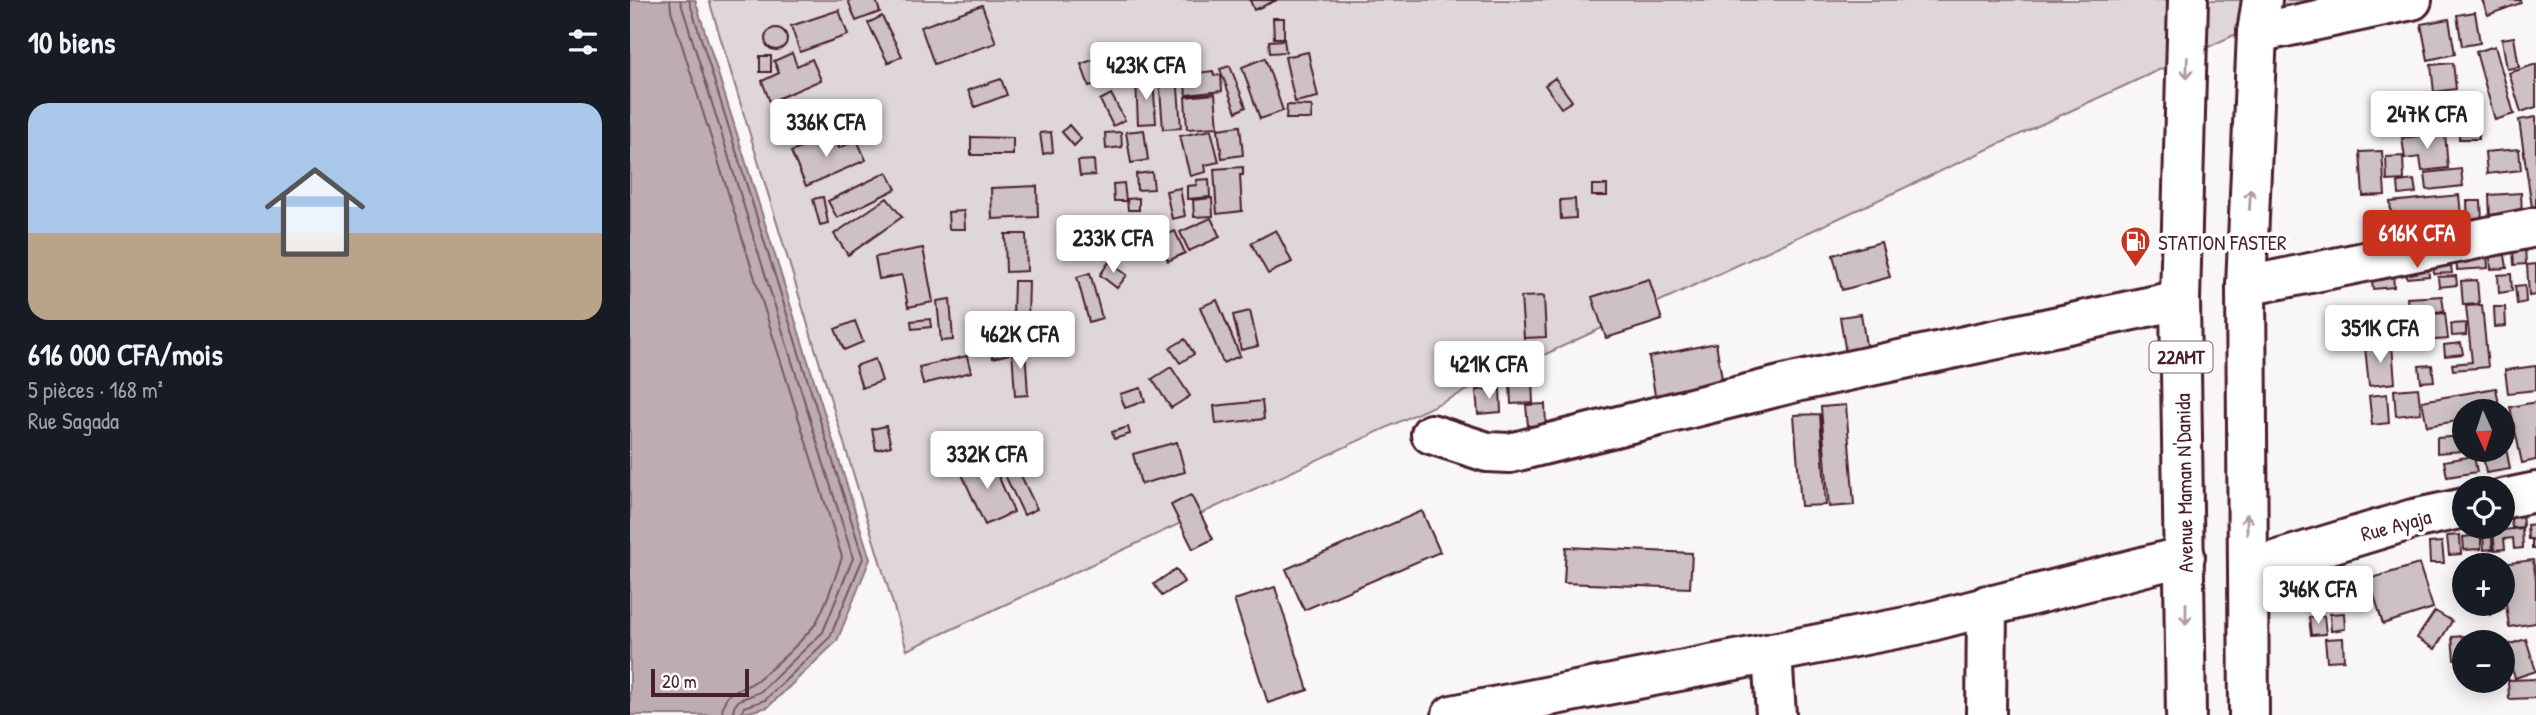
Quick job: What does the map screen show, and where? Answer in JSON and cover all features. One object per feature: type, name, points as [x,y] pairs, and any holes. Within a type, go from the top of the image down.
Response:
[{"type":"main road","name":"Avenue Maman N'Danida","points":[[2186,715],[2180,300],[2188,0]]},
{"type":"main road","points":[[2249,715],[2246,286],[2260,16],[2412,0]]},
{"type":"main road","points":[[2246,286],[2536,227]]},
{"type":"main road","points":[[1431,434],[1487,452],[1510,453],[1796,382],[2180,300]]},
{"type":"main road","points":[[2515,496],[2536,492]]},
{"type":"main road","name":"Rue Ayaja","points":[[2248,569],[2413,519],[2452,511]]},
{"type":"main road","points":[[1452,715],[1916,625],[2185,556]]},
{"type":"main road","points":[[1986,715],[1987,605]]},
{"type":"main road","points":[[1772,653],[1776,715]]},
{"type":"shaded area","points":[[709,0],[2325,0],[2232,36],[907,650]]},
{"type":"water","points":[[630,0],[695,0],[870,559],[837,641],[768,707],[737,715],[630,715]]},
{"type":"building","points":[[848,0],[876,0],[880,12],[856,21]]},
{"type":"building","points":[[1250,0],[1277,0],[1254,10]]},
{"type":"building","points":[[2482,0],[2520,0],[2521,3],[2488,15]]},
{"type":"building","points":[[982,5],[996,43],[934,64],[921,27]]},
{"type":"building","points":[[839,10],[848,35],[800,52],[791,26]]},
{"type":"building","points":[[2475,12],[2480,43],[2462,46],[2457,15]]},
{"type":"building","points":[[882,16],[902,56],[888,63],[868,23]]},
{"type":"building","points":[[1273,18],[1284,18],[1284,38],[1274,38]]},
{"type":"building","points":[[2449,19],[2455,54],[2428,60],[2421,24]]},
{"type":"building","points":[[776,28],[786,35],[787,39],[780,49],[776,50],[766,43],[765,39],[772,29]]},
{"type":"building","points":[[2514,37],[2519,67],[2507,69],[2502,39]]},
{"type":"building","points":[[1284,40],[1286,52],[1270,53],[1269,41]]},
{"type":"building","points":[[2495,46],[2514,114],[2495,120],[2476,52]]},
{"type":"building","points":[[1130,52],[1133,84],[1117,86],[1114,53]]},
{"type":"building","points":[[1308,52],[1318,97],[1295,102],[1285,57]]},
{"type":"building","points":[[792,53],[797,66],[812,59],[821,80],[770,102],[762,81],[779,73],[774,61]]},
{"type":"building","points":[[760,56],[771,56],[771,72],[760,72]]},
{"type":"building","points":[[1098,58],[1106,81],[1089,86],[1081,64]]},
{"type":"building","points":[[1265,58],[1283,111],[1260,119],[1242,67]]},
{"type":"building","points":[[2453,63],[2456,89],[2434,92],[2431,65]]},
{"type":"building","points":[[2536,64],[2536,107],[2521,112],[2509,73]]},
{"type":"building","points":[[1230,66],[1246,107],[1236,112],[1220,69]]},
{"type":"building","points":[[1213,71],[1214,76],[1221,75],[1222,91],[1186,95],[1181,79],[1197,78],[1196,73]]},
{"type":"building","points":[[1177,75],[1181,128],[1163,129],[1159,76]]},
{"type":"building","points":[[1555,78],[1572,101],[1561,108],[1545,85]]},
{"type":"building","points":[[1001,79],[1007,95],[975,107],[968,90]]},
{"type":"building","points":[[1153,79],[1156,123],[1138,124],[1136,80]]},
{"type":"building","points":[[1111,94],[1125,120],[1113,126],[1100,100]]},
{"type":"building","points":[[1215,94],[1218,127],[1187,129],[1185,97]]},
{"type":"building","points":[[2458,95],[2478,95],[2479,139],[2459,139]]},
{"type":"building","points":[[1287,105],[1312,106],[1311,119],[1286,119]]},
{"type":"building","points":[[815,108],[820,127],[775,138],[770,119]]},
{"type":"building","points":[[2536,117],[2536,214],[2533,214],[2519,120]]},
{"type":"building","points":[[1069,125],[1081,139],[1074,146],[1062,132]]},
{"type":"building","points":[[1240,126],[1243,155],[1222,158],[1218,129]]},
{"type":"building","points":[[1144,130],[1148,160],[1131,163],[1126,132]]},
{"type":"building","points":[[1211,130],[1219,162],[1205,165],[1206,172],[1190,176],[1180,136]]},
{"type":"building","points":[[1051,132],[1053,152],[1043,154],[1040,133]]},
{"type":"building","points":[[1121,132],[1122,147],[1106,149],[1105,133]]},
{"type":"building","points":[[2445,133],[2448,168],[2422,171],[2420,157],[2405,159],[2402,138]]},
{"type":"building","points":[[833,134],[839,148],[857,140],[866,160],[806,186],[791,152]]},
{"type":"building","points":[[971,137],[1013,138],[1013,155],[971,155]]},
{"type":"building","points":[[2519,149],[2521,170],[2487,174],[2485,152]]},
{"type":"building","points":[[2382,151],[2385,195],[2363,196],[2360,152]]},
{"type":"building","points":[[2403,156],[2404,180],[2387,181],[2386,157]]},
{"type":"building","points":[[1094,160],[1095,175],[1080,176],[1078,161]]},
{"type":"building","points":[[1243,167],[1243,175],[1240,175],[1242,211],[1217,214],[1214,169]]},
{"type":"building","points":[[2461,169],[2463,186],[2427,190],[2425,173]]},
{"type":"building","points":[[887,172],[896,189],[837,218],[828,201]]},
{"type":"building","points":[[1152,172],[1154,189],[1137,190],[1136,174]]},
{"type":"building","points":[[1209,179],[1210,197],[1187,199],[1187,186],[1197,185],[1196,180]]},
{"type":"building","points":[[2414,180],[2416,193],[2399,195],[2398,182]]},
{"type":"building","points":[[1124,183],[1126,201],[1114,201],[1113,184]]},
{"type":"building","points":[[1592,185],[1607,185],[1607,196],[1592,196]]},
{"type":"building","points":[[1037,186],[1038,217],[992,219],[991,188]]},
{"type":"building","points":[[1180,188],[1185,216],[1172,219],[1166,191]]},
{"type":"building","points":[[2521,193],[2522,216],[2490,218],[2489,195]]},
{"type":"building","points":[[2459,195],[2463,236],[2394,243],[2390,202]]},
{"type":"building","points":[[823,197],[828,223],[820,225],[813,199]]},
{"type":"building","points":[[887,198],[902,217],[848,255],[834,234]]},
{"type":"building","points":[[1139,198],[1139,210],[1128,210],[1127,199]]},
{"type":"building","points":[[1212,198],[1213,216],[1194,217],[1193,200]]},
{"type":"building","points":[[1575,199],[1576,218],[1561,219],[1560,200]]},
{"type":"building","points":[[2467,201],[2481,201],[2482,223],[2468,223]]},
{"type":"building","points":[[964,211],[965,229],[949,229],[948,212]]},
{"type":"building","points":[[1060,218],[1133,225],[1131,252],[1058,245]]},
{"type":"building","points":[[1211,218],[1220,237],[1189,251],[1180,232]]},
{"type":"building","points":[[1151,221],[1155,246],[1140,249],[1136,223]]},
{"type":"building","points":[[1276,230],[1292,262],[1268,274],[1251,243]]},
{"type":"building","points":[[1175,231],[1185,253],[1168,261],[1158,239]]},
{"type":"building","points":[[1005,234],[1026,234],[1027,271],[1006,272]]},
{"type":"building","points":[[1881,242],[1890,277],[1842,290],[1833,255]]},
{"type":"building","points":[[2525,247],[2526,264],[2514,265],[2513,248]]},
{"type":"building","points":[[923,248],[933,302],[908,307],[902,275],[879,279],[875,257]]},
{"type":"building","points":[[2487,252],[2488,268],[2457,270],[2456,255]]},
{"type":"building","points":[[2505,255],[2507,268],[2491,269],[2490,256]]},
{"type":"building","points":[[2450,259],[2452,273],[2434,274],[2433,260]]},
{"type":"building","points":[[1109,262],[1127,275],[1117,288],[1100,275]]},
{"type":"building","points":[[2427,262],[2429,276],[2407,278],[2405,263]]},
{"type":"building","points":[[2536,264],[2536,295],[2529,296],[2527,265]]},
{"type":"building","points":[[1090,273],[1102,318],[1089,322],[1077,277]]},
{"type":"building","points":[[2393,273],[2394,287],[2373,289],[2371,275]]},
{"type":"building","points":[[2511,274],[2512,291],[2499,293],[2498,275]]},
{"type":"building","points":[[2456,276],[2457,285],[2439,287],[2438,277]]},
{"type":"building","points":[[1649,279],[1662,320],[1606,338],[1592,297]]},
{"type":"building","points":[[2477,280],[2479,304],[2463,305],[2461,281]]},
{"type":"building","points":[[1014,281],[1029,281],[1028,319],[1013,318]]},
{"type":"building","points":[[2525,285],[2526,302],[2517,304],[2515,286]]},
{"type":"building","points":[[1544,296],[1546,337],[1524,338],[1521,297]]},
{"type":"building","points":[[2442,296],[2444,311],[2409,315],[2407,298]]},
{"type":"building","points":[[950,299],[953,340],[941,341],[937,301]]},
{"type":"building","points":[[1217,300],[1240,356],[1223,363],[1200,307]]},
{"type":"building","points":[[2482,305],[2488,367],[2453,370],[2452,364],[2472,362],[2466,306]]},
{"type":"building","points":[[2494,307],[2505,307],[2506,326],[2495,327]]},
{"type":"building","points":[[1250,311],[1258,346],[1241,350],[1233,315]]},
{"type":"building","points":[[2445,313],[2448,339],[2410,342],[2408,316]]},
{"type":"building","points":[[1861,314],[1867,351],[1846,354],[1840,317]]},
{"type":"building","points":[[997,318],[1001,335],[981,340],[977,323]]},
{"type":"building","points":[[930,319],[931,327],[912,329],[911,321]]},
{"type":"building","points":[[855,321],[863,342],[844,350],[835,329]]},
{"type":"building","points":[[2466,323],[2466,335],[2452,336],[2451,324]]},
{"type":"building","points":[[1185,339],[1194,354],[1180,363],[1170,348]]},
{"type":"building","points":[[1006,342],[1009,354],[993,358],[990,346]]},
{"type":"building","points":[[1716,343],[1725,397],[1657,408],[1649,357]]},
{"type":"building","points":[[2461,343],[2463,354],[2445,356],[2444,345]]},
{"type":"building","points":[[2392,345],[2395,383],[2369,386],[2365,347]]},
{"type":"building","points":[[1025,347],[1028,395],[1015,396],[1012,348]]},
{"type":"building","points":[[967,356],[971,372],[923,384],[919,367]]},
{"type":"building","points":[[875,359],[882,381],[862,388],[855,366]]},
{"type":"building","points":[[2432,365],[2434,381],[2421,382],[2419,366]]},
{"type":"building","points":[[2536,366],[2536,390],[2508,393],[2505,370]]},
{"type":"building","points":[[1171,367],[1190,396],[1171,408],[1152,379]]},
{"type":"building","points":[[1532,382],[1533,403],[1511,404],[1510,383]]},
{"type":"building","points":[[1141,388],[1145,401],[1125,408],[1120,394]]},
{"type":"building","points":[[2418,388],[2421,413],[2396,416],[2394,390]]},
{"type":"building","points":[[2496,388],[2498,399],[2452,399],[2452,422],[2427,426],[2422,401]]},
{"type":"building","points":[[1500,389],[1501,412],[1478,414],[1476,390]]},
{"type":"building","points":[[2387,394],[2389,423],[2372,425],[2369,396]]},
{"type":"building","points":[[1262,401],[1264,419],[1216,424],[1214,406]]},
{"type":"building","points":[[2536,402],[2536,460],[2522,463],[2515,430],[2515,406]]},
{"type":"building","points":[[1545,404],[1546,425],[1528,426],[1526,405]]},
{"type":"building","points":[[1846,405],[1854,505],[1829,507],[1821,407]]},
{"type":"building","points":[[1820,414],[1826,505],[1801,506],[1794,415]]},
{"type":"building","points":[[886,426],[891,446],[876,450],[872,429]]},
{"type":"building","points":[[1128,427],[1130,434],[1114,439],[1112,432]]},
{"type":"building","points":[[2452,437],[2452,452],[2437,453],[2437,438]]},
{"type":"building","points":[[1005,442],[1037,509],[1024,515],[992,448]]},
{"type":"building","points":[[1177,442],[1185,472],[1141,484],[1133,454]]},
{"type":"building","points":[[990,457],[1014,512],[985,525],[960,470]]},
{"type":"building","points":[[2444,461],[2475,462],[2477,472],[2447,477]]},
{"type":"building","points":[[2484,462],[2509,462],[2510,469],[2486,473]]},
{"type":"building","points":[[1191,495],[1213,539],[1193,549],[1171,505]]},
{"type":"building","points":[[1422,511],[1440,552],[1304,610],[1286,569]]},
{"type":"building","points":[[2522,511],[2523,527],[2515,528],[2515,512]]},
{"type":"building","points":[[2536,524],[2536,549],[2532,549],[2527,525]]},
{"type":"building","points":[[2522,528],[2523,548],[2514,549],[2515,529]]},
{"type":"building","points":[[2447,536],[2460,539],[2461,553],[2449,555]]},
{"type":"building","points":[[2463,539],[2481,539],[2481,549],[2464,550]]},
{"type":"building","points":[[2483,539],[2492,539],[2493,549],[2484,550]]},
{"type":"building","points":[[2494,539],[2504,539],[2505,549],[2495,550]]},
{"type":"building","points":[[2442,542],[2444,563],[2430,563],[2429,543]]},
{"type":"building","points":[[1566,547],[1692,553],[1690,588],[1564,583]]},
{"type":"building","points":[[2533,560],[2536,623],[2509,627],[2508,616],[2515,616],[2515,562]]},
{"type":"building","points":[[2419,564],[2433,608],[2383,624],[2369,579]]},
{"type":"building","points":[[1176,569],[1184,582],[1162,596],[1154,584]]},
{"type":"building","points":[[2357,569],[2358,586],[2345,587],[2344,570]]},
{"type":"building","points":[[1275,587],[1308,690],[1268,703],[1234,600]]},
{"type":"building","points":[[2435,611],[2452,621],[2435,649],[2417,638]]},
{"type":"building","points":[[2344,613],[2345,629],[2331,631],[2330,614]]},
{"type":"building","points":[[2324,616],[2326,634],[2311,635],[2309,617]]},
{"type":"building","points":[[2343,638],[2344,660],[2327,661],[2325,639]]},
{"type":"building","points":[[2526,639],[2536,671],[2515,678],[2515,642]]},
{"type":"building","points":[[2536,679],[2536,698],[2509,699],[2509,693],[2515,693],[2515,680]]},
{"type":"place","name":"STATION FASTER","points":[[2135,269]]}]
